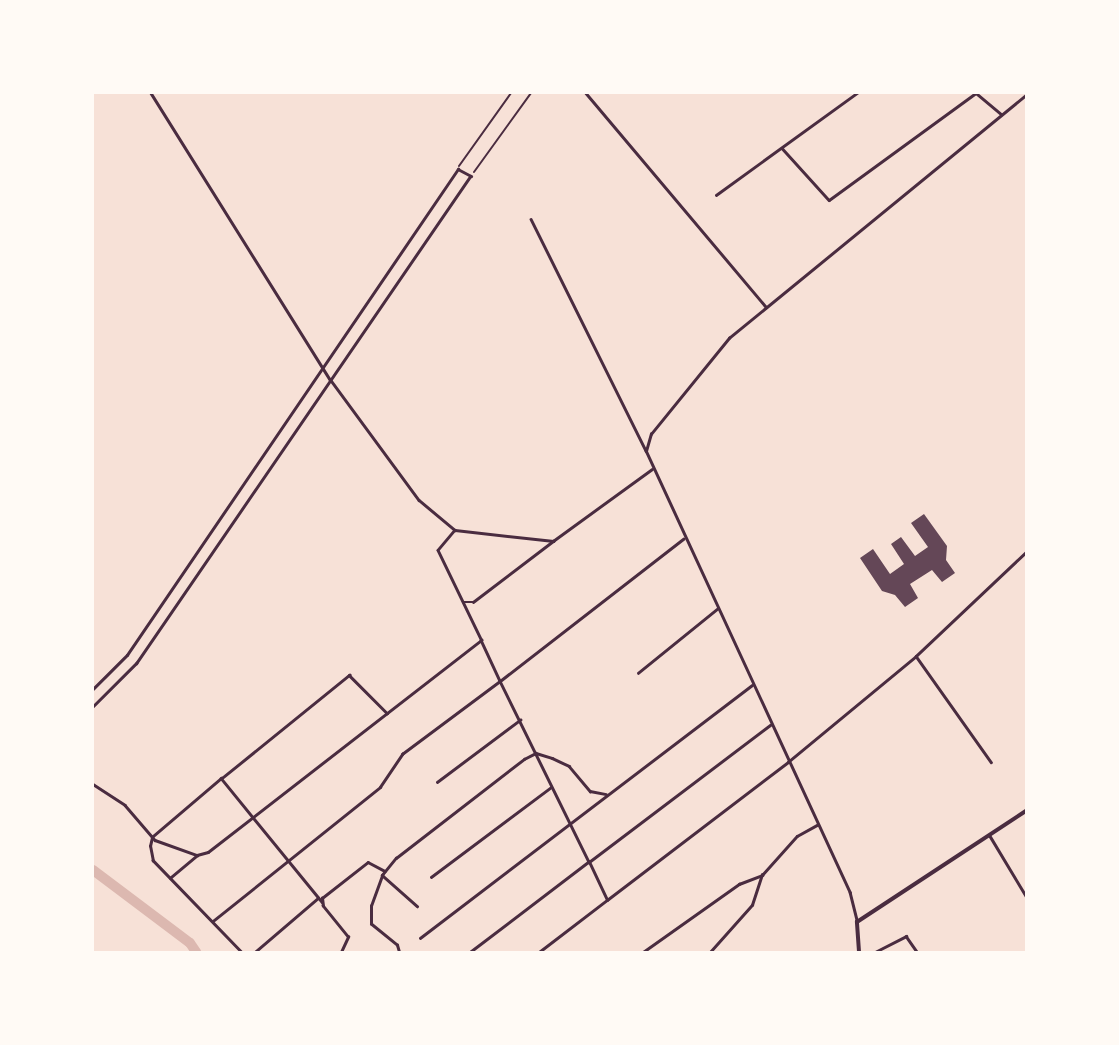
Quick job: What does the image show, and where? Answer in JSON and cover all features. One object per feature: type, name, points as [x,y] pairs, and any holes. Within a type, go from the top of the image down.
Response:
[{"type":"street","points":[[151,93],[322,367],[419,500],[455,530],[553,541]]},
{"type":"street","points":[[586,93],[766,307]]},
{"type":"street","points":[[716,195],[857,93]]},
{"type":"street","points":[[782,148],[829,200],[976,93],[1001,114]]},
{"type":"street","points":[[646,451],[651,434],[729,338],[918,187],[1026,95]]},
{"type":"street","points":[[93,689],[127,655],[458,169],[471,176],[137,663],[93,706]]},
{"type":"street","points":[[531,219],[646,451],[850,893],[857,922],[859,952]]},
{"type":"street","points":[[463,603],[473,602],[652,469]]},
{"type":"street","points":[[455,530],[438,550],[536,753],[550,788],[571,823],[607,900]]},
{"type":"street","points":[[213,921],[380,787],[402,754],[684,538]]},
{"type":"street","points":[[539,952],[788,762],[916,656],[1026,552]]},
{"type":"street","points":[[638,673],[717,609]]},
{"type":"street","points":[[169,879],[197,855],[208,852],[253,818],[481,640]]},
{"type":"street","points":[[916,656],[991,762]]},
{"type":"street","points":[[152,837],[349,675],[387,713]]},
{"type":"street","points":[[421,938],[752,685]]},
{"type":"street","points":[[437,782],[520,720]]},
{"type":"street","points":[[471,952],[771,724]]},
{"type":"street","points":[[536,753],[569,766],[590,791],[608,794]]},
{"type":"street","points":[[399,952],[397,945],[371,924],[371,906],[382,875],[396,858],[536,753]]},
{"type":"street","points":[[221,778],[323,902],[348,937],[341,952]]},
{"type":"street","points":[[93,784],[125,805],[152,837],[197,855]]},
{"type":"street","points":[[431,877],[550,788]]},
{"type":"street","points":[[857,922],[1026,811]]},
{"type":"street","points":[[710,952],[752,905],[762,875],[797,836],[817,825]]},
{"type":"street","points":[[990,835],[1026,896]]},
{"type":"street","points":[[152,837],[153,861],[241,952]]},
{"type":"street","points":[[323,902],[368,862],[386,871]]},
{"type":"street","points":[[382,875],[417,906]]},
{"type":"street","points":[[643,952],[740,884],[762,875]]},
{"type":"street","points":[[255,952],[318,898]]},
{"type":"street","points":[[875,952],[906,936],[917,952]]},
{"type":"path","points":[[458,169],[511,93]]},
{"type":"path","points":[[471,176],[531,93]]},
{"type":"building","points":[[924,514],[947,546],[946,560],[955,573],[942,582],[932,570],[910,584],[918,598],[905,607],[895,595],[882,591],[860,558],[873,549],[890,574],[904,564],[891,544],[901,537],[915,556],[928,547],[911,523]]},
{"type":"waterway","points":[[93,870],[190,943],[196,952]]}]
